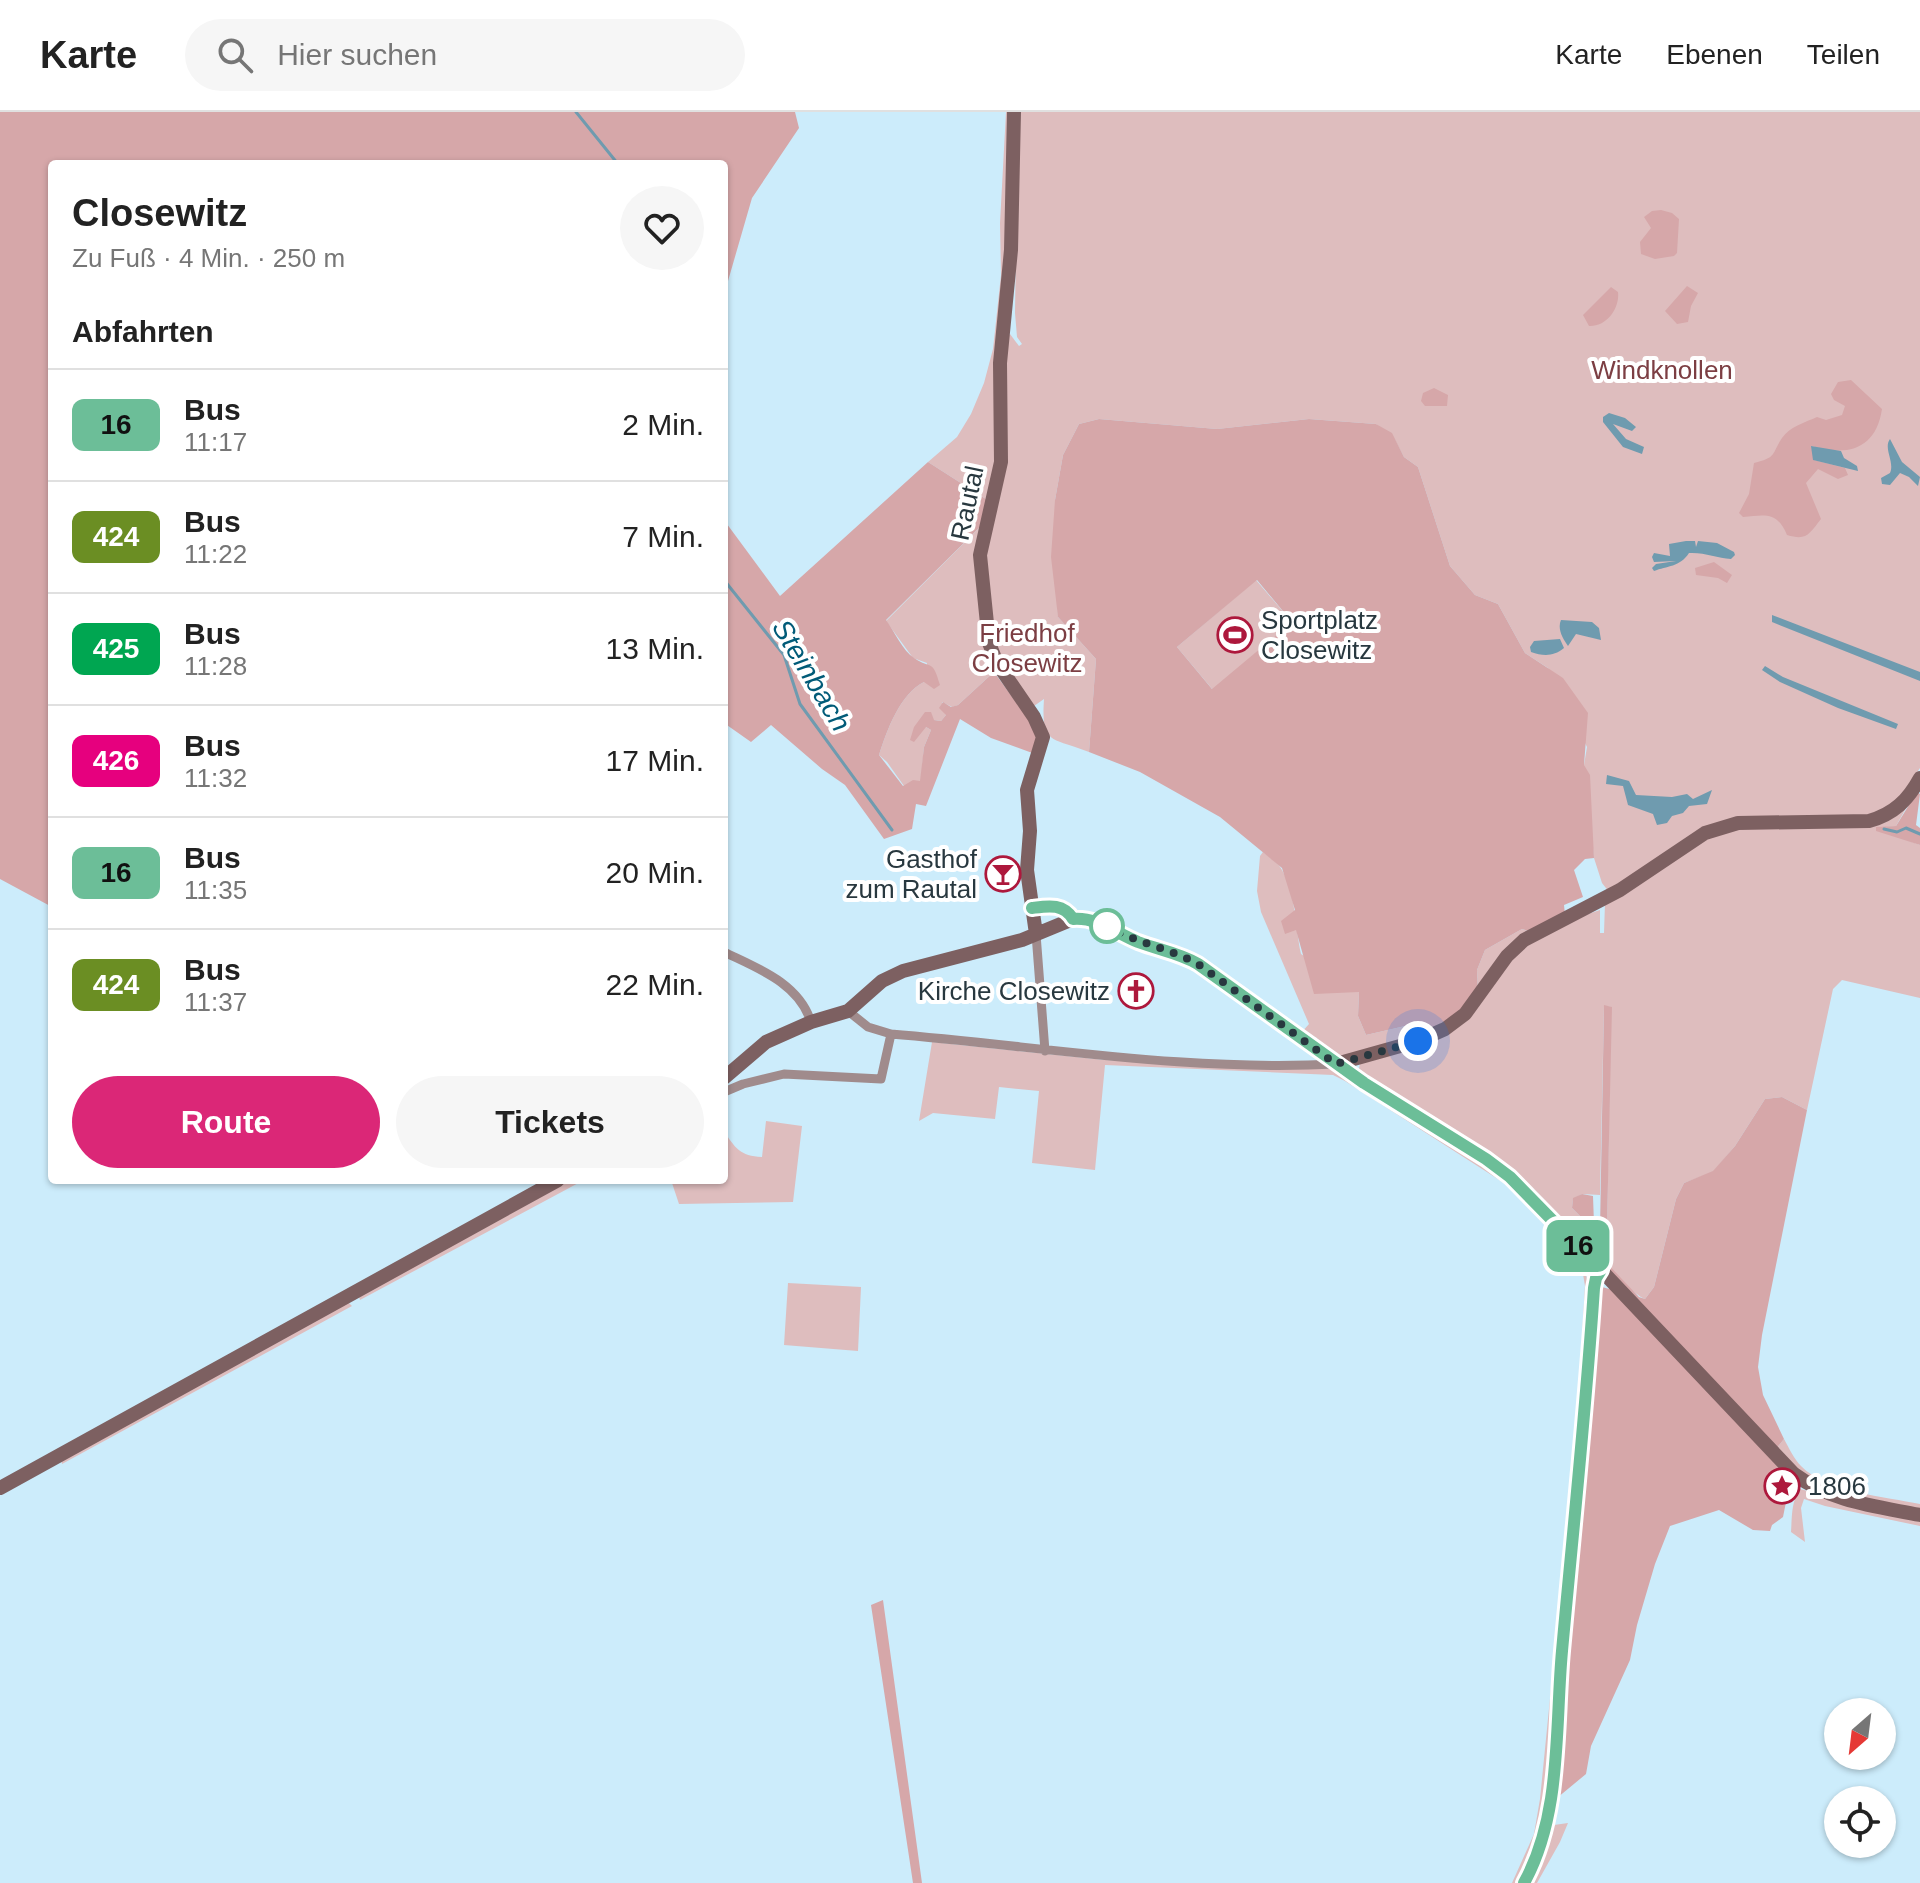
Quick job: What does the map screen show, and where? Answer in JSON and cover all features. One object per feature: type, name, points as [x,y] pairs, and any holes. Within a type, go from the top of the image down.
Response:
[{"type":"street","name":"Rautal","points":[[1014,112],[1011,250],[1000,363],[1001,462],[980,555],[989,643],[997,663],[1034,717],[1043,737],[1027,790],[1030,831],[1027,870],[1036,934]]},
{"type":"street","points":[[848,1011],[868,1027],[891,1034],[1045,1051],[1199,1062],[1336,1064],[1418,1041],[1445,1029],[1465,1014],[1507,956],[1524,940],[1602,900],[1705,833],[1723,825],[1759,822],[1869,821],[1884,817],[1900,806],[1920,778]]},
{"type":"street","points":[[1032,908],[1059,907],[1069,912],[1073,919]]},
{"type":"street","points":[[728,1075],[766,1042],[811,1022],[848,1011],[882,981],[903,971],[1036,934],[1073,919],[1098,922],[1141,943],[1198,964],[1336,1064],[1510,1177],[1794,1474],[1832,1496],[1920,1515]]},
{"type":"street","points":[[1036,934],[1045,1051]]},
{"type":"street","points":[[728,954],[766,972],[792,991],[808,1012],[811,1022]]},
{"type":"street","points":[[728,1090],[784,1074],[881,1079],[891,1034]]},
{"type":"street","points":[[0,1488],[551,1184]]},
{"type":"street","points":[[1524,1883],[1542,1845],[1555,1754],[1594,1288],[1601,1270]]},
{"type":"green space","points":[[1006,112],[1010,112],[997,464],[989,501],[928,462],[957,437],[971,414],[993,349],[1001,275],[1000,223]]},
{"type":"green space","name":"Windknollen","points":[[1018,112],[1920,112],[1920,768],[1895,804],[1870,816],[1746,817],[1609,892],[1602,883],[1594,858],[1584,765],[1587,747],[1548,668],[1525,653],[1498,604],[1475,595],[1450,566],[1418,467],[1404,457],[1395,440],[1376,424],[1309,419],[1217,429],[1099,419],[1079,424],[1063,455],[1055,500],[1058,617],[1096,659],[1089,752],[1051,737],[1044,725],[1044,699],[1034,706],[1001,660],[994,643],[984,577],[1007,338],[1010,334],[1019,346],[1022,344],[1017,337],[1015,313]]},
{"type":"green space","points":[[980,527],[990,663],[994,672],[958,705],[952,707],[942,702],[946,715],[941,721],[934,720],[926,727],[931,730],[924,747],[921,781],[904,786],[879,755],[901,704],[924,682],[927,663],[913,658],[886,621]]},
{"type":"green space","name":"Sportplatz Closewitz","points":[[1256,580],[1292,622],[1213,690],[1177,647]]},
{"type":"green space","points":[[1910,801],[1896,826],[1876,828],[1920,845],[1920,998],[1842,980],[1833,989],[1807,1110],[1782,1097],[1765,1099],[1735,1146],[1713,1172],[1684,1183],[1676,1199],[1654,1287],[1645,1299],[1598,1261],[1599,1248],[1611,1235],[1607,1226],[1611,1007],[1604,1006],[1600,1195],[1582,1194],[1573,1199],[1572,1208],[1594,1224],[1592,1245],[1585,1249],[1533,1193],[1358,1075],[1360,1063],[1418,1045],[1518,950],[1582,916],[1600,910],[1600,933],[1604,933],[1605,903],[1707,837],[1735,828],[1867,827]]},
{"type":"green space","points":[[1263,852],[1279,865],[1287,880],[1301,954],[1359,992],[1358,1016],[1366,1035],[1414,1024],[1427,1032],[1346,1056],[1334,1056],[1317,1045],[1317,1038],[1312,1036],[1309,1040],[1301,1033],[1309,1024],[1261,912],[1257,891]]},
{"type":"green space","points":[[1522,929],[1531,932],[1478,991],[1477,970],[1485,950]]},
{"type":"green space","points":[[932,1042],[1105,1060],[1334,1069],[1507,1180],[1581,1256],[1589,1287],[1582,1407],[1544,1802],[1538,1835],[1518,1883],[1512,1883],[1534,1834],[1540,1799],[1576,1438],[1585,1286],[1578,1259],[1504,1183],[1333,1075],[1105,1065],[1095,1170],[1032,1163],[1039,1091],[999,1087],[995,1119],[933,1113],[919,1121]]},
{"type":"green space","points":[[766,1121],[802,1126],[793,1202],[679,1204],[672,1184],[728,1184],[728,1137],[739,1150],[762,1157]]},
{"type":"green space","points":[[562,1184],[577,1184],[360,1300],[358,1293]]},
{"type":"green space","points":[[788,1283],[861,1287],[858,1351],[784,1345]]},
{"type":"green space","points":[[346,1300],[352,1306],[62,1464],[61,1459]]},
{"type":"green space","points":[[1784,1439],[1801,1466],[1825,1482],[1857,1492],[1920,1504],[1920,1510],[1814,1483],[1776,1449]]},
{"type":"green space","points":[[1800,1489],[1920,1520],[1920,1526],[1804,1499],[1801,1508],[1805,1542],[1791,1532],[1793,1504]]},
{"type":"green space","points":[[1568,1823],[1537,1883],[1527,1883],[1554,1825]]},
{"type":"shaded area","points":[[0,112],[795,112],[799,128],[752,198],[728,281],[728,160],[48,160],[48,905],[0,879]]},
{"type":"shaded area","points":[[1661,210],[1679,219],[1677,253],[1655,259],[1641,254],[1640,242],[1651,228],[1644,217],[1652,211]]},
{"type":"shaded area","points":[[1687,286],[1698,293],[1688,322],[1677,324],[1665,311]]},
{"type":"shaded area","points":[[1611,287],[1618,292],[1618,298],[1611,316],[1601,324],[1589,326],[1583,315]]},
{"type":"shaded area","points":[[1851,380],[1882,409],[1879,423],[1867,441],[1858,447],[1837,450],[1812,446],[1814,460],[1845,468],[1848,475],[1838,479],[1818,469],[1806,483],[1821,519],[1807,535],[1794,537],[1787,535],[1779,522],[1770,516],[1743,517],[1739,513],[1749,494],[1754,463],[1770,457],[1785,434],[1793,428],[1817,417],[1826,420],[1842,415],[1845,406],[1834,400],[1831,394],[1838,382]]},
{"type":"shaded area","points":[[1434,388],[1448,395],[1447,406],[1425,406],[1421,401],[1423,393]]},
{"type":"shaded area","points":[[1099,419],[1217,429],[1309,419],[1376,424],[1392,433],[1404,457],[1418,467],[1450,566],[1475,595],[1498,604],[1525,653],[1563,678],[1588,713],[1584,765],[1590,775],[1594,858],[1585,859],[1574,870],[1583,897],[1564,905],[1565,915],[1531,932],[1522,929],[1485,950],[1477,970],[1478,991],[1462,1010],[1427,1032],[1414,1024],[1366,1035],[1358,1016],[1359,992],[1314,994],[1296,930],[1285,934],[1281,921],[1295,910],[1282,868],[1220,817],[1140,772],[1089,752],[1096,659],[1058,617],[1051,557],[1055,500],[1063,455],[1079,424]],"holes":[[[1257,580],[1292,622],[1212,689],[1177,647]]]},
{"type":"shaded area","points":[[928,462],[989,501],[980,527],[886,620],[910,655],[933,668],[940,685],[934,689],[924,682],[908,695],[890,724],[879,755],[903,786],[913,780],[920,781],[924,747],[931,730],[926,727],[914,742],[910,740],[914,727],[925,712],[931,712],[934,720],[941,721],[946,715],[939,708],[943,702],[951,707],[958,705],[994,672],[1030,721],[1037,736],[1035,754],[991,738],[960,719],[926,806],[916,804],[912,829],[884,839],[845,785],[771,725],[751,742],[728,726],[728,525],[780,596]]},
{"type":"shaded area","points":[[1714,562],[1732,575],[1727,583],[1718,578],[1696,575],[1695,568]]},
{"type":"shaded area","points":[[1917,792],[1920,794],[1916,825],[1920,828],[1920,845],[1876,831],[1876,827],[1896,826]]},
{"type":"shaded area","points":[[1604,1005],[1612,1007],[1607,1226],[1604,1231],[1600,1230]]},
{"type":"shaded area","points":[[1782,1097],[1807,1110],[1758,1367],[1763,1395],[1784,1439],[1776,1449],[1598,1261],[1602,1258],[1639,1297],[1645,1299],[1654,1287],[1676,1199],[1684,1183],[1713,1171],[1735,1146],[1765,1099]]},
{"type":"shaded area","points":[[1582,1194],[1593,1196],[1594,1224],[1572,1208],[1573,1198]]},
{"type":"shaded area","points":[[1602,1287],[1613,1290],[1784,1473],[1786,1502],[1783,1517],[1772,1525],[1770,1531],[1753,1530],[1719,1510],[1670,1526],[1655,1564],[1630,1660],[1591,1746],[1586,1774],[1557,1798],[1598,1292]]},
{"type":"shaded area","points":[[883,1600],[922,1883],[913,1883],[871,1605]]},
{"type":"water","points":[[1609,413],[1625,418],[1636,427],[1632,431],[1613,424],[1626,439],[1644,447],[1642,454],[1623,447],[1603,422],[1603,417]]},
{"type":"water","points":[[1890,439],[1902,462],[1920,477],[1918,486],[1900,473],[1890,485],[1882,484],[1881,478],[1891,469]]},
{"type":"water","points":[[1811,446],[1841,451],[1844,458],[1857,466],[1858,471],[1813,460]]},
{"type":"water","points":[[1695,541],[1696,547],[1698,541],[1717,543],[1735,555],[1731,559],[1689,553],[1677,564],[1654,571],[1652,568],[1656,564],[1676,561],[1654,562],[1654,553],[1670,556],[1669,544]]},
{"type":"water","points":[[1772,615],[1920,672],[1920,681],[1772,622]]},
{"type":"water","points":[[1561,620],[1592,622],[1599,628],[1601,640],[1576,634],[1568,646],[1560,630]]},
{"type":"water","points":[[1560,639],[1564,648],[1556,653],[1544,655],[1531,652],[1534,641]]},
{"type":"water","points":[[1765,666],[1783,677],[1898,724],[1896,729],[1780,682],[1762,670]]},
{"type":"water","points":[[1607,775],[1629,781],[1636,795],[1672,797],[1687,794],[1693,799],[1712,790],[1707,804],[1689,806],[1683,813],[1672,816],[1667,823],[1657,825],[1653,814],[1628,805],[1623,786],[1606,784]]},
{"type":"waterway","name":"Steinbach","points":[[576,112],[615,160]]},
{"type":"waterway","name":"Steinbach","points":[[728,585],[784,655],[800,704],[892,830]]},
{"type":"waterway","points":[[1884,829],[1897,832],[1906,828],[1920,834]]},
{"type":"bus line","name":"16","points":[[1032,908],[1059,907],[1069,912],[1073,919],[1098,922],[1141,943],[1198,964],[1364,1083],[1510,1177],[1601,1270],[1594,1288],[1586,1408],[1549,1803],[1542,1845],[1524,1883]]},
{"type":"place","name":"Sportplatz Closewitz","points":[[1235,635]]},
{"type":"place","name":"Gasthof zum Rautal","points":[[1003,874]]},
{"type":"place","name":"Kirche Closewitz","points":[[1136,991]]},
{"type":"place","name":"1806","points":[[1782,1486]]},
{"type":"route","points":[[1107,926],[1141,943],[1198,964],[1336,1064],[1418,1041]]},
{"type":"park label","name":"Friedhof Closewitz","points":[[1027,648]]}]
